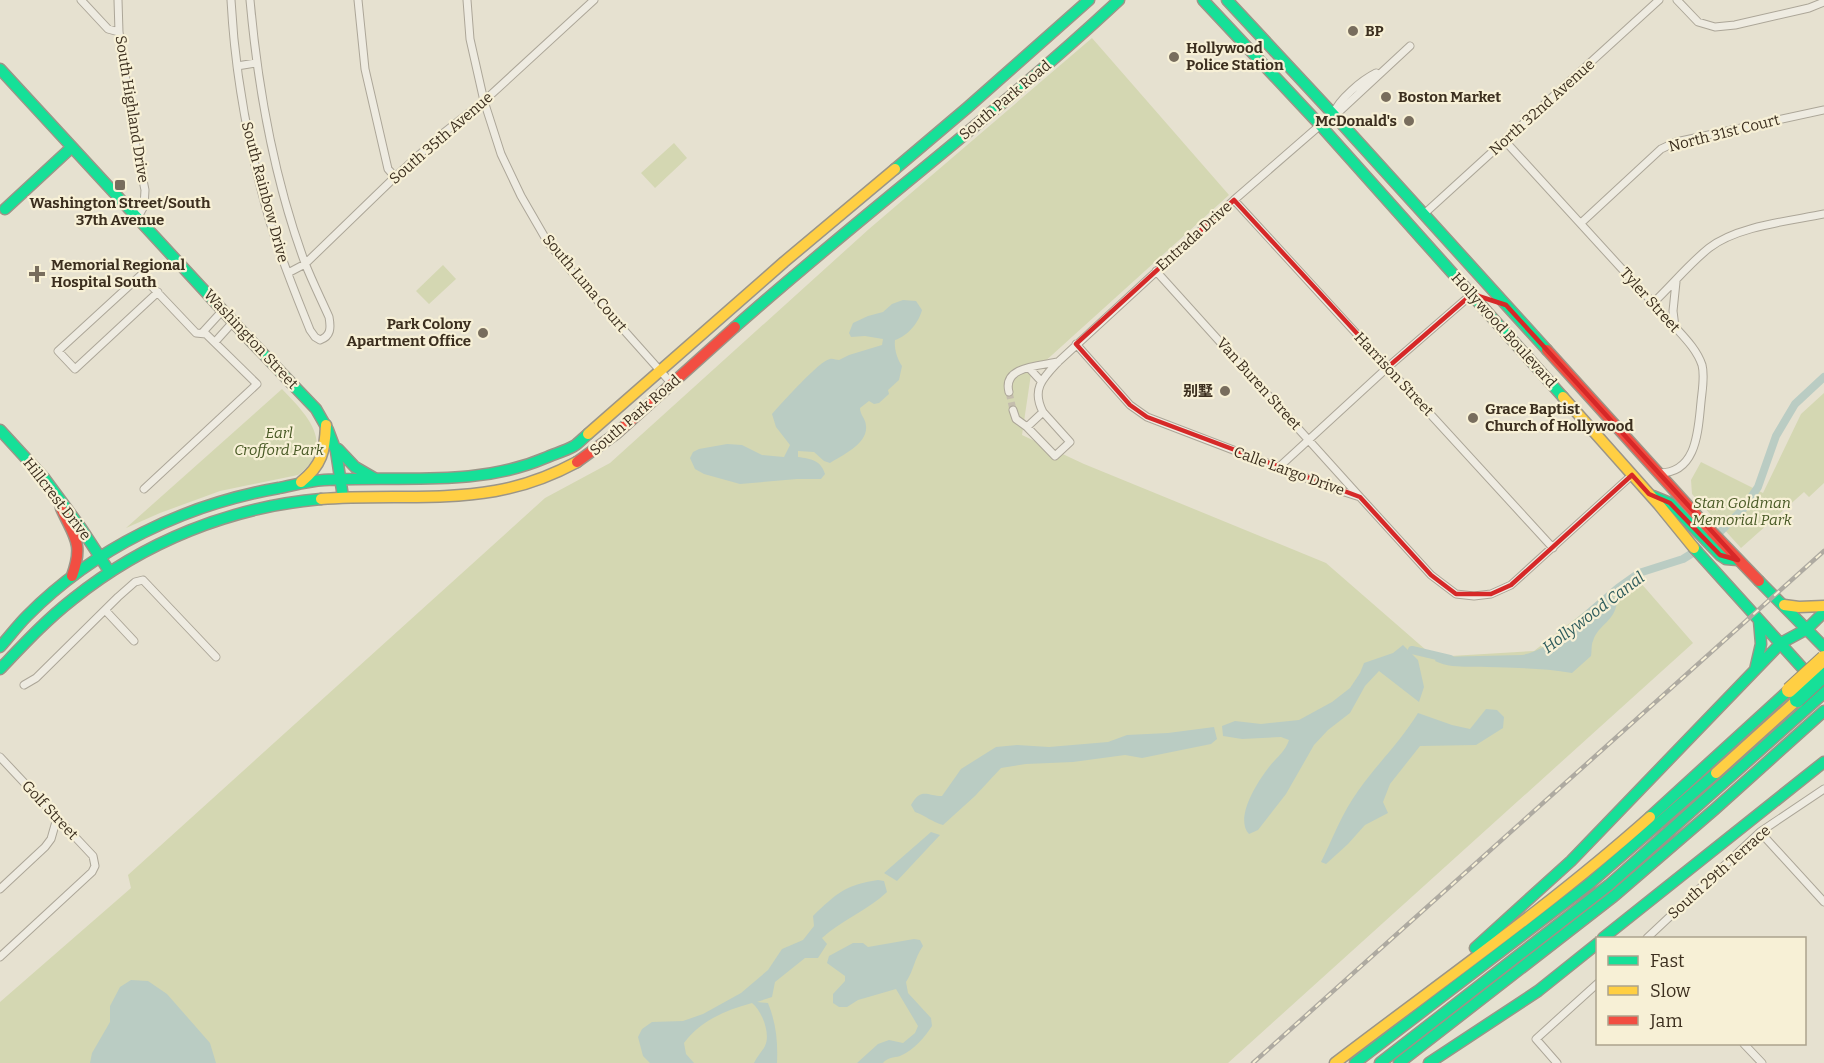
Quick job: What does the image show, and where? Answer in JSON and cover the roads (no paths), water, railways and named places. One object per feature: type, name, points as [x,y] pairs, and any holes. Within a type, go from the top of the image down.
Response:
[{"type":"main road","name":"South Park Road","points":[[0,647],[27,616],[72,578],[151,529],[197,509],[244,494],[322,480],[475,477],[510,471],[574,447],[784,262],[1089,0]]},
{"type":"main road","name":"South Park Road","points":[[0,669],[42,625],[72,598],[109,571],[158,544],[202,525],[287,502],[343,497],[483,493],[536,480],[571,465],[598,448],[871,210],[1035,76],[1119,0]]},
{"type":"main road","name":"Hollywood Boulevard","points":[[1203,0],[1428,244],[1649,494],[1708,540],[1738,560],[1824,647]]},
{"type":"main road","name":"Hollywood Boulevard","points":[[1227,0],[1334,114],[1657,473],[1708,540]]},
{"type":"main road","points":[[1021,60],[1035,76]]},
{"type":"main road","name":"Washington Street","points":[[0,69],[326,422],[336,447],[343,497]]},
{"type":"main road","points":[[2,211],[72,147]]},
{"type":"main road","points":[[1428,244],[1456,267],[1465,269],[1472,267]]},
{"type":"main road","points":[[1472,294],[1484,295],[1506,305]]},
{"type":"main road","points":[[299,484],[317,467],[323,454],[326,422]]},
{"type":"main road","name":"Hillcrest Drive","points":[[0,430],[45,479],[109,571]]},
{"type":"main road","points":[[336,447],[355,467],[377,480]]},
{"type":"main road","points":[[56,494],[68,524],[78,540],[80,550],[79,561],[72,578]]},
{"type":"main road","name":"Hollywood Boulevard","points":[[1708,540],[1703,559],[1824,692]]},
{"type":"main road","points":[[1784,605],[1824,606]]},
{"type":"main road","points":[[1440,984],[1481,942],[1571,861],[1781,644],[1808,629],[1824,612]]},
{"type":"main road","points":[[1754,672],[1761,644],[1760,620]]},
{"type":"main road","points":[[1380,1063],[1609,885],[1806,706],[1824,658]]},
{"type":"main road","points":[[1399,1063],[1614,896],[1715,809],[1806,706],[1824,675]]},
{"type":"main road","points":[[1355,1063],[1588,884],[1709,780],[1824,692]]},
{"type":"main road","points":[[1335,1063],[1492,946],[1591,868],[1691,782],[1806,706]]},
{"type":"main road","points":[[1605,937],[1824,762]]},
{"type":"main road","points":[[1429,1063],[1538,991],[1596,945]]},
{"type":"street","points":[[81,0],[108,29],[118,32]]},
{"type":"street","name":"South Highland Drive","points":[[118,0],[118,32],[145,190],[144,206],[138,217]]},
{"type":"street","name":"South Rainbow Drive","points":[[231,0],[232,32],[244,119],[270,223],[310,330],[315,338],[320,340],[330,332],[329,317],[305,264],[271,145],[256,63],[250,0]]},
{"type":"street","points":[[358,0],[365,69],[388,169],[395,177]]},
{"type":"street","name":"South Luna Court","points":[[467,0],[470,39],[484,101],[501,154],[521,196],[547,241],[672,384]]},
{"type":"street","name":"South 35th Avenue","points":[[288,273],[305,264],[395,177],[441,135],[484,101],[594,0]]},
{"type":"street","name":"North 32nd Avenue","points":[[1424,214],[1659,0]]},
{"type":"street","points":[[1677,0],[1698,22],[1715,27],[1735,25],[1809,8],[1824,2]]},
{"type":"street","name":"Entrada Drive","points":[[1041,381],[1076,344],[1234,200],[1341,110],[1410,46]]},
{"type":"street","points":[[237,66],[256,63]]},
{"type":"street","name":"North 31st Court","points":[[1581,223],[1661,149],[1676,142],[1824,110]]},
{"type":"street","name":"Tyler Street","points":[[1505,141],[1696,352],[1702,366],[1698,432],[1687,461],[1679,469],[1657,473]]},
{"type":"street","name":"Harrison Street","points":[[1234,200],[1553,548]]},
{"type":"street","points":[[1653,303],[1710,248],[1728,236],[1824,214]]},
{"type":"street","name":"Van Buren Street","points":[[1156,271],[1360,497]]},
{"type":"street","points":[[144,489],[257,384],[206,334],[196,333],[158,292],[141,275],[58,351],[75,369],[158,292]]},
{"type":"street","points":[[1675,327],[1673,311],[1676,281]]},
{"type":"street","points":[[1278,468],[1472,294]]},
{"type":"street","points":[[202,333],[223,310]]},
{"type":"street","points":[[215,342],[233,322]]},
{"type":"street","name":"Calle Largo Drive","points":[[1076,344],[1130,405],[1147,417],[1360,497],[1431,575],[1456,594],[1474,596],[1491,594],[1511,585],[1632,475]]},
{"type":"street","points":[[1009,392],[1009,378],[1016,372],[1058,362]]},
{"type":"street","points":[[1013,411],[1016,419],[1055,456],[1070,442],[1043,412],[1038,395],[1041,381],[1029,368]]},
{"type":"street","points":[[1027,427],[1043,412]]},
{"type":"street","points":[[24,685],[36,678],[135,582],[143,580],[216,657]]},
{"type":"street","points":[[105,610],[134,641]]},
{"type":"street","name":"Golf Street","points":[[0,757],[93,856],[95,866],[92,872],[0,957]]},
{"type":"street","name":"South 29th Terrace","points":[[1648,937],[1760,832],[1824,789]]},
{"type":"street","points":[[0,889],[45,847],[51,839],[57,818]]},
{"type":"street","points":[[1760,832],[1824,902]]},
{"type":"street","points":[[1557,1063],[1536,1039],[1596,985]]},
{"type":"street","points":[[1745,1045],[1762,1063]]},
{"type":"water","points":[[903,300],[916,301],[922,310],[912,328],[895,340],[896,353],[902,366],[899,380],[879,403],[874,404],[869,401],[860,408],[866,432],[859,444],[830,463],[814,452],[798,451],[798,457],[811,460],[821,466],[825,474],[821,479],[740,484],[704,474],[695,469],[690,458],[693,452],[727,444],[742,445],[762,455],[784,457],[790,445],[776,427],[772,414],[825,361],[839,360],[882,345],[883,339],[865,336],[851,337],[849,333],[853,323],[883,312],[892,304]]},
{"type":"water","points":[[1611,597],[1617,599],[1614,612],[1595,635],[1591,656],[1572,673],[1530,668],[1454,666],[1435,661],[1437,657],[1522,655],[1533,652],[1569,631]]},
{"type":"water","points":[[1403,645],[1418,660],[1424,687],[1419,702],[1379,671],[1365,686],[1350,713],[1328,730],[1314,745],[1286,794],[1258,830],[1249,834],[1244,819],[1249,800],[1264,773],[1283,751],[1289,740],[1281,737],[1242,739],[1223,736],[1222,726],[1235,721],[1261,724],[1299,720],[1332,702],[1350,688],[1364,663],[1393,653]]},
{"type":"water","points":[[1486,709],[1497,710],[1504,717],[1503,728],[1476,745],[1420,746],[1390,784],[1383,802],[1388,813],[1365,825],[1326,864],[1321,862],[1352,799],[1418,713],[1470,729]]},
{"type":"water","points":[[1214,727],[1217,739],[1211,744],[1142,758],[1125,755],[1001,768],[943,825],[915,812],[911,805],[921,794],[942,796],[961,769],[996,747],[1017,745],[1049,747],[1108,742],[1127,735]]},
{"type":"water","points":[[931,832],[940,835],[897,881],[884,873]]},
{"type":"water","points":[[884,881],[887,892],[822,938],[827,944],[818,958],[805,958],[775,982],[772,997],[757,1002],[768,1003],[771,1010],[776,1032],[777,1063],[754,1063],[765,1046],[767,1035],[762,1017],[752,1003],[714,1017],[690,1035],[684,1043],[686,1054],[694,1063],[650,1063],[643,1056],[638,1037],[642,1029],[652,1022],[683,1021],[703,1014],[741,993],[768,970],[782,949],[803,940],[814,926],[813,916],[829,901],[842,891],[857,884]]},
{"type":"water","points":[[920,940],[923,946],[906,982],[908,993],[931,1018],[932,1026],[918,1043],[900,1056],[883,1063],[857,1063],[878,1044],[889,1040],[903,1043],[915,1033],[918,1026],[896,989],[858,1000],[847,1007],[839,1007],[833,1003],[833,994],[845,981],[845,976],[827,963],[829,956],[853,943],[863,943],[868,947]]},
{"type":"water","points":[[131,980],[148,981],[167,994],[210,1043],[216,1063],[90,1063],[92,1053],[110,1022],[110,1006],[120,987]]},
{"type":"waterway","name":"Hollywood Canal","points":[[1714,538],[1743,509],[1758,487],[1776,436],[1795,404],[1824,377]]},
{"type":"waterway","name":"Hollywood Canal","points":[[1574,626],[1639,573],[1683,559],[1699,549]]},
{"type":"waterway","name":"Hollywood Canal","points":[[1412,650],[1450,659]]},
{"type":"tunnel","points":[[1009,392],[1013,410]]},
{"type":"railway","points":[[1253,1063],[1824,551]]},
{"type":"place","name":"BP","points":[[1353,31]]},
{"type":"place","name":"Hollywood Police Station","points":[[1174,57]]},
{"type":"place","name":"Boston Market","points":[[1386,97]]},
{"type":"place","name":"McDonald's","points":[[1409,121]]},
{"type":"place","name":"Washington Street/South 37th Avenue","points":[[120,185]]},
{"type":"place","name":"Memorial Regional Hospital South","points":[[37,274]]},
{"type":"place","name":"Park Colony Apartment Office","points":[[483,333]]},
{"type":"place","name":"别墅","points":[[1225,391]]},
{"type":"place","name":"Grace Baptist Church of Hollywood","points":[[1473,418]]},
{"type":"park label","name":"Earl Crofford Park","points":[[279,442]]},
{"type":"park label","name":"Stan Goldman Memorial Park","points":[[1742,512]]}]
